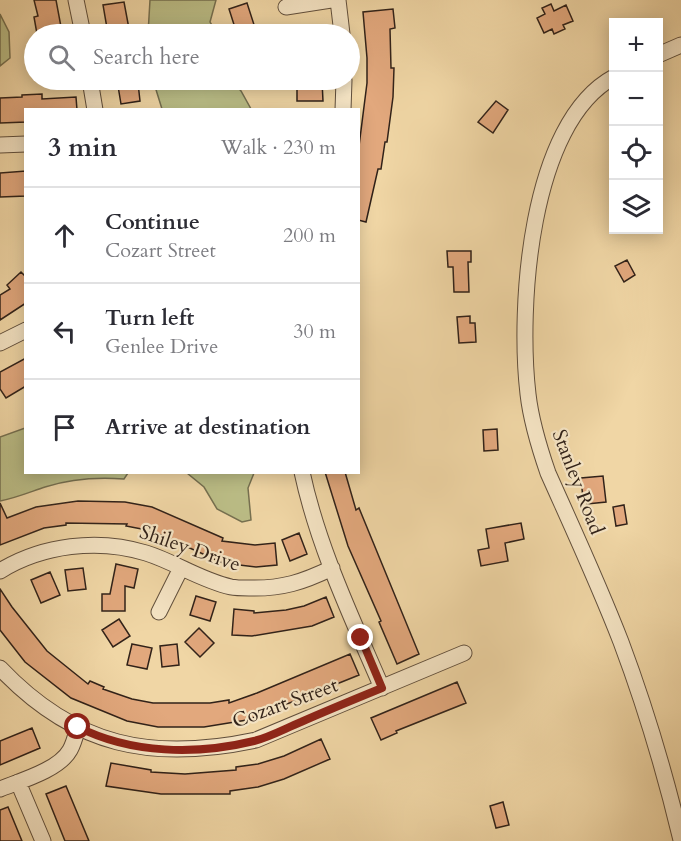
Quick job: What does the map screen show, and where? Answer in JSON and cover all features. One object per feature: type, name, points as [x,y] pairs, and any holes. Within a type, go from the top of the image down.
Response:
[{"type":"street","points":[[76,0],[80,24]]},
{"type":"street","points":[[285,7],[331,0]]},
{"type":"street","points":[[338,0],[341,24]]},
{"type":"street","points":[[663,53],[681,45]]},
{"type":"street","name":"Stanley Road","points":[[609,81],[587,97],[569,120],[552,155],[538,208],[529,273],[525,330],[528,395],[539,446],[548,473],[620,641],[637,689],[681,840]]},
{"type":"street","points":[[92,90],[95,108]]},
{"type":"street","points":[[343,108],[344,90]]},
{"type":"street","points":[[0,145],[24,144]]},
{"type":"street","points":[[0,344],[24,331]]},
{"type":"street","points":[[302,474],[308,502],[332,568],[382,688]]},
{"type":"street","name":"Shiley Drive","points":[[0,571],[13,563],[55,549],[88,545],[145,552],[232,587],[273,589],[306,581],[332,568]]},
{"type":"street","points":[[159,612],[180,568]]},
{"type":"street","name":"Cozart Street","points":[[0,668],[17,686],[49,712],[92,734],[133,746],[172,750],[220,748],[256,740],[464,653]]},
{"type":"street","points":[[0,789],[46,770],[63,759],[70,750],[78,727]]},
{"type":"street","points":[[18,782],[43,841]]},
{"type":"green space","points":[[150,0],[216,0],[211,24],[149,24]]},
{"type":"green space","points":[[0,14],[9,32],[10,58],[0,66]]},
{"type":"green space","points":[[156,90],[240,90],[250,108],[162,108]]},
{"type":"green space","points":[[24,428],[24,474],[127,474],[124,479],[64,482],[0,501],[0,437]]},
{"type":"green space","points":[[188,474],[254,474],[248,488],[251,520],[242,522],[217,509],[204,487]]},
{"type":"building","points":[[34,0],[56,0],[60,24],[35,24],[34,17],[38,16]]},
{"type":"building","points":[[124,2],[128,24],[106,24],[103,5]]},
{"type":"building","points":[[247,3],[254,24],[234,24],[229,9]]},
{"type":"building","points":[[551,4],[554,11],[566,5],[573,21],[563,25],[565,29],[554,34],[552,29],[544,33],[537,18],[545,14],[542,8]]},
{"type":"building","points":[[393,9],[395,28],[390,29],[391,68],[394,68],[387,142],[385,142],[381,169],[378,169],[366,222],[360,220],[360,138],[367,83],[363,12]]},
{"type":"building","points":[[119,90],[139,90],[140,101],[121,104]]},
{"type":"building","points":[[297,90],[322,90],[323,101],[297,101]]},
{"type":"building","points":[[42,94],[42,99],[76,97],[77,108],[24,108],[24,122],[0,123],[0,98],[22,97],[22,95]]},
{"type":"building","points":[[496,101],[508,110],[493,133],[478,122]]},
{"type":"building","points":[[24,171],[24,196],[0,197],[0,173]]},
{"type":"building","points":[[447,251],[471,251],[471,262],[468,262],[469,292],[454,292],[453,267],[448,267]]},
{"type":"building","points":[[627,260],[635,275],[624,282],[615,266]]},
{"type":"building","points":[[21,272],[24,275],[24,304],[0,320],[0,295],[10,289],[7,285]]},
{"type":"building","points":[[470,316],[470,323],[475,323],[476,342],[459,343],[457,317]]},
{"type":"building","points":[[24,359],[24,387],[6,398],[0,389],[0,372]]},
{"type":"building","points":[[497,429],[498,450],[484,451],[483,430]]},
{"type":"building","points":[[326,474],[346,474],[356,510],[359,508],[419,654],[397,664],[348,546]]},
{"type":"building","points":[[603,476],[606,502],[587,504],[586,498],[583,499],[581,478]]},
{"type":"building","points":[[78,501],[125,502],[152,507],[223,538],[222,541],[255,545],[275,543],[277,565],[256,567],[223,563],[152,531],[126,526],[127,524],[66,523],[66,525],[44,528],[0,545],[0,503],[7,518],[36,507]]},
{"type":"building","points":[[624,505],[627,524],[616,526],[613,507]]},
{"type":"building","points":[[521,523],[524,539],[505,543],[508,561],[481,566],[478,550],[489,548],[486,529]]},
{"type":"building","points":[[299,533],[307,554],[290,561],[282,540]]},
{"type":"building","points":[[116,564],[138,569],[134,588],[125,586],[125,611],[102,611],[102,594],[110,594]]},
{"type":"building","points":[[83,568],[86,589],[68,591],[65,570]]},
{"type":"building","points":[[50,572],[60,595],[41,603],[31,580]]},
{"type":"building","points":[[0,589],[47,651],[88,684],[90,681],[104,687],[103,689],[132,699],[153,703],[210,703],[229,700],[229,703],[350,654],[359,675],[247,720],[204,727],[158,727],[127,721],[71,698],[25,662],[0,630]]},
{"type":"building","points":[[196,596],[216,602],[210,621],[190,615]]},
{"type":"building","points":[[326,597],[334,617],[312,626],[252,636],[232,635],[234,609],[254,611],[254,613],[286,610]]},
{"type":"building","points":[[119,619],[130,636],[113,647],[102,630]]},
{"type":"building","points":[[199,628],[214,643],[200,657],[185,642]]},
{"type":"building","points":[[132,644],[152,648],[147,669],[127,665]]},
{"type":"building","points":[[177,644],[179,665],[162,667],[160,646]]},
{"type":"building","points":[[457,682],[466,703],[396,731],[397,733],[381,740],[371,718]]},
{"type":"building","points":[[32,728],[40,748],[0,765],[0,741]]},
{"type":"building","points":[[321,739],[330,759],[284,779],[258,787],[230,791],[230,794],[161,794],[106,786],[111,763],[151,770],[151,772],[185,774],[236,770],[236,767],[258,764],[284,756]]},
{"type":"building","points":[[66,786],[89,841],[65,841],[46,794]]},
{"type":"building","points":[[503,802],[509,825],[496,828],[490,806]]},
{"type":"building","points":[[8,807],[22,841],[0,841],[0,810]]},
{"type":"route","points":[[78,727],[92,734],[133,746],[172,750],[220,748],[256,740],[382,688],[361,638]]}]
